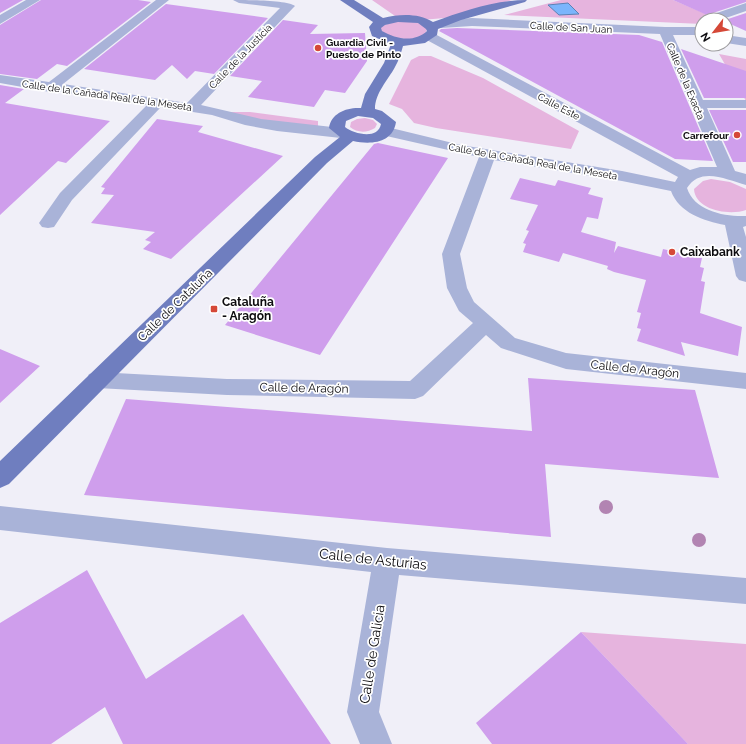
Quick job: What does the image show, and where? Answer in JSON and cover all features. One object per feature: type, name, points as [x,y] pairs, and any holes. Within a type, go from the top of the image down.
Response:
[{"type":"main road","points":[[346,0],[384,16],[421,20],[457,17],[521,0]]},
{"type":"main road","points":[[384,16],[375,27],[376,33],[384,39],[398,42],[421,40],[434,29],[457,17]]},
{"type":"main road","points":[[421,20],[434,29]]},
{"type":"main road","points":[[368,112],[367,106],[372,94],[390,65],[398,42]]},
{"type":"main road","points":[[358,112],[368,112],[377,114],[389,122],[390,127],[386,132],[370,138],[345,135],[337,128],[337,123],[341,118],[358,112]]},
{"type":"main road","name":"Calle de Cataluña","points":[[1,475],[345,135]]},
{"type":"street","points":[[0,20],[34,0]]},
{"type":"street","points":[[50,88],[163,0]]},
{"type":"street","name":"Calle de la Justicia","points":[[191,107],[289,6],[239,0]]},
{"type":"street","points":[[732,12],[746,7]]},
{"type":"street","name":"Calle de San Juan","points":[[434,29],[472,22],[694,32]]},
{"type":"street","points":[[689,31],[694,28]]},
{"type":"street","name":"Calle Este","points":[[434,29],[684,182]]},
{"type":"street","points":[[734,31],[746,30]]},
{"type":"street","name":"Calle de la Exacta","points":[[665,31],[696,104],[740,176]]},
{"type":"street","points":[[734,40],[746,42]]},
{"type":"street","name":"Calle de la Cañada Real de la Meseta","points":[[0,79],[50,88],[191,107],[215,111],[236,119],[309,131],[345,135]]},
{"type":"street","points":[[48,223],[66,197],[157,103]]},
{"type":"street","points":[[696,104],[746,104]]},
{"type":"street","name":"Calle de la Cañada Real de la Meseta","points":[[215,111],[248,108],[278,112]]},
{"type":"street","points":[[300,115],[322,118],[341,118]]},
{"type":"street","name":"Calle de la Cañada Real de la Meseta","points":[[386,132],[415,140],[488,154],[651,180],[684,182]]},
{"type":"street","name":"Calle de Aragón","points":[[488,154],[452,254],[457,288],[466,306],[508,343],[566,361],[746,381]]},
{"type":"street","points":[[740,176],[713,172],[684,182],[684,200],[698,211],[719,219],[739,221],[746,276]]},
{"type":"street","name":"Calle de Aragón","points":[[97,380],[227,387],[415,390],[486,323]]},
{"type":"street","name":"Calle de Asturias","points":[[0,518],[386,561],[746,591]]},
{"type":"street","name":"Calle de Galicia","points":[[376,744],[362,712],[386,561]]},
{"type":"shaded area","points":[[372,0],[512,0],[457,17],[421,20],[398,18]]},
{"type":"shaded area","points":[[561,0],[673,0],[701,12],[694,12],[694,24],[504,15]]},
{"type":"shaded area","points":[[399,20],[420,23],[427,29],[425,34],[421,37],[404,39],[388,37],[380,29],[382,26]]},
{"type":"shaded area","points":[[719,54],[746,59],[746,101]]},
{"type":"shaded area","points":[[419,56],[431,56],[483,78],[579,131],[571,149],[436,128],[414,123],[402,109],[389,104],[411,60]]},
{"type":"shaded area","points":[[228,112],[250,112],[318,121],[318,128],[242,117]]},
{"type":"shaded area","points":[[365,118],[373,120],[377,124],[375,128],[362,132],[350,127],[351,122],[357,119]]},
{"type":"shaded area","points":[[711,179],[730,182],[746,189],[746,210],[739,212],[722,212],[714,210],[700,202],[694,189],[703,181]]},
{"type":"shaded area","points":[[581,632],[746,644],[746,744],[688,744]]},
{"type":"water","points":[[568,3],[579,14],[559,15],[548,5]]},
{"type":"building","points":[[0,0],[23,0],[0,13]]},
{"type":"building","points":[[41,0],[138,0],[151,2],[67,66],[57,64],[37,79],[0,74],[0,25]]},
{"type":"building","points":[[673,0],[746,0],[746,2],[716,12],[700,12]]},
{"type":"building","points":[[166,4],[268,18],[214,74],[195,71],[187,79],[172,65],[155,80],[84,69]]},
{"type":"building","points":[[746,13],[746,31],[734,26],[734,17]]},
{"type":"building","points":[[283,20],[318,25],[310,34],[365,33],[367,61],[345,93],[325,90],[314,107],[248,97],[262,81],[230,76]]},
{"type":"building","points":[[457,28],[639,35],[662,42],[713,161],[675,159],[439,31],[441,29]]},
{"type":"building","points":[[681,49],[746,71],[746,98],[704,98]]},
{"type":"building","points":[[0,85],[24,89],[5,103],[110,121],[66,163],[58,161],[0,215]]},
{"type":"building","name":"Carrefour","points":[[709,110],[746,110],[746,162],[733,162]]},
{"type":"building","points":[[157,119],[203,126],[198,132],[283,156],[171,259],[143,249],[151,242],[145,240],[155,232],[91,223],[114,195],[101,194],[105,188],[101,187]]},
{"type":"building","points":[[378,143],[448,158],[320,355],[225,325],[374,144]]},
{"type":"building","points":[[520,178],[555,186],[558,180],[591,188],[588,194],[603,198],[598,219],[587,217],[581,232],[616,242],[614,253],[618,246],[661,257],[663,249],[702,258],[700,267],[704,268],[701,281],[705,282],[700,313],[742,327],[738,356],[681,342],[685,356],[637,341],[641,329],[637,328],[641,313],[637,312],[646,280],[614,272],[607,269],[608,266],[563,253],[559,262],[523,252],[526,244],[523,243],[529,231],[526,230],[538,205],[510,199]]},
{"type":"building","points":[[0,349],[40,366],[0,403]]},
{"type":"building","points":[[528,378],[695,390],[719,478],[545,464],[551,537],[84,495],[126,399],[532,431]]},
{"type":"building","points":[[87,570],[146,679],[243,614],[331,744],[123,744],[105,707],[51,744],[0,744],[0,623]]},
{"type":"building","points":[[581,632],[688,744],[492,744],[476,723]]},
{"type":"place","name":"Guardia Civil - Puesto de Pinto","points":[[318,48]]},
{"type":"place","name":"Carrefour","points":[[737,135]]},
{"type":"place","name":"Caixabank","points":[[672,252]]},
{"type":"place","name":"Cataluña - Aragón","points":[[214,309]]}]
